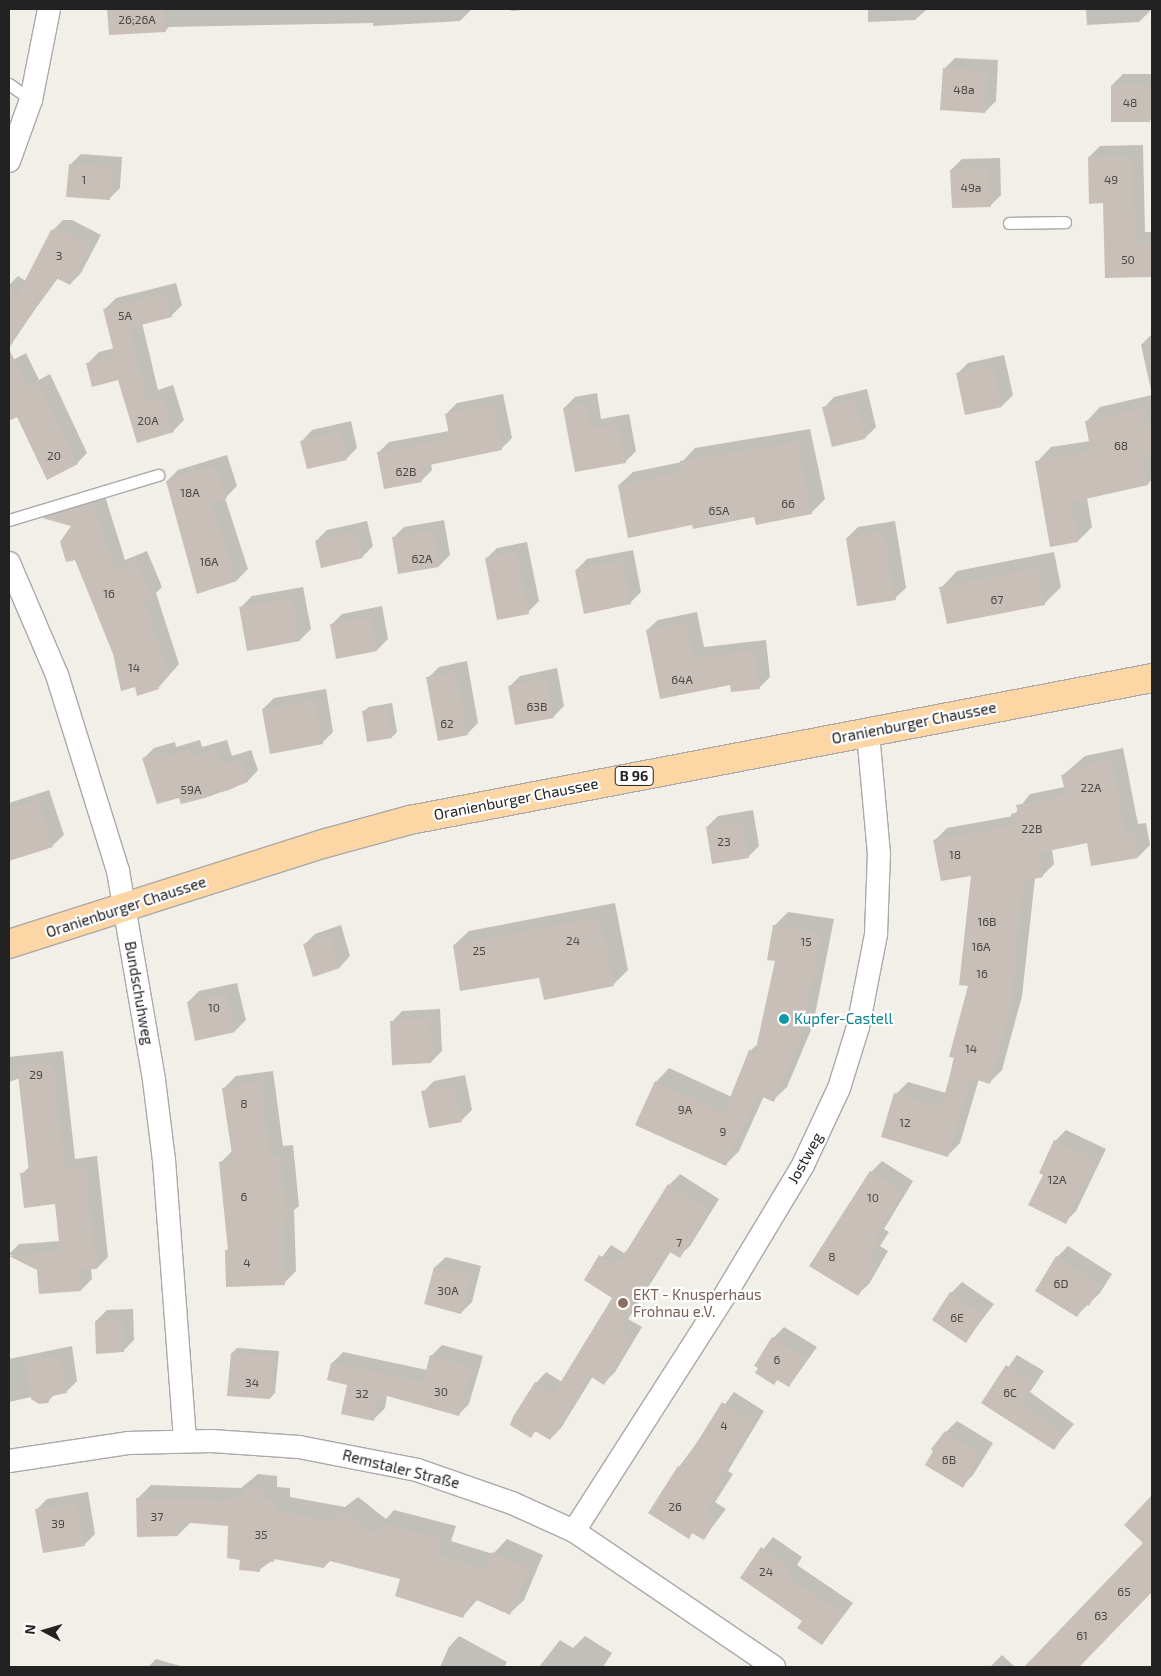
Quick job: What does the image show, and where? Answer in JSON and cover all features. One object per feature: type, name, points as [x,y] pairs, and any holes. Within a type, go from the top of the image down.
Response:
[{"type":"main road","name":"Oranienburger Chaussee","points":[[9,944],[326,843],[410,820],[1152,678]]},
{"type":"street","points":[[9,161],[31,100],[49,9]]},
{"type":"street","name":"Bundschuhweg","points":[[9,564],[57,675],[116,865],[154,1080],[164,1160],[185,1440]]},
{"type":"street","name":"Jostweg","points":[[574,1531],[728,1290],[803,1165],[838,1088],[858,1027],[876,934],[879,854],[868,732]]},
{"type":"street","name":"Remstaler Straße","points":[[9,1461],[128,1443],[185,1440],[299,1447],[417,1470],[512,1503],[574,1531],[774,1667]]},
{"type":"lane","points":[[9,84],[31,100]]},
{"type":"lane","points":[[1009,223],[1065,222]]},
{"type":"lane","points":[[9,520],[158,475]]},
{"type":"building","points":[[107,9],[165,9],[166,32],[109,35]]},
{"type":"building","points":[[943,68],[988,71],[985,113],[940,110]]},
{"type":"building","points":[[1149,84],[1150,122],[1111,122],[1111,85]]},
{"type":"building","points":[[1133,156],[1135,242],[1152,242],[1152,277],[1105,278],[1103,203],[1089,204],[1088,157]]},
{"type":"building","points":[[69,164],[112,167],[110,200],[66,197]]},
{"type":"building","points":[[989,168],[991,207],[952,208],[950,170]]},
{"type":"building","points":[[51,230],[60,230],[91,246],[70,285],[56,278],[9,348],[9,288],[18,294]]},
{"type":"building","points":[[166,293],[172,317],[130,328],[147,400],[162,396],[174,432],[137,443],[118,380],[92,387],[86,363],[115,356],[103,309]]},
{"type":"building","points":[[9,349],[29,389],[40,384],[78,464],[47,480],[17,417],[9,421]]},
{"type":"building","points":[[993,365],[1002,407],[965,415],[956,373]]},
{"type":"building","points":[[856,399],[865,439],[832,447],[822,407]]},
{"type":"building","points":[[586,403],[591,429],[618,424],[626,463],[575,472],[563,408]]},
{"type":"building","points":[[493,404],[502,450],[420,467],[422,482],[384,489],[377,452],[450,439],[445,414]]},
{"type":"building","points":[[1145,407],[1152,439],[1152,453],[1142,455],[1148,485],[1072,502],[1078,542],[1050,547],[1035,461],[1091,451],[1085,421]]},
{"type":"building","points":[[341,431],[347,460],[307,469],[300,441]]},
{"type":"building","points":[[797,442],[812,514],[756,525],[754,517],[693,529],[692,525],[628,538],[618,485],[682,472],[680,461]]},
{"type":"building","points":[[216,465],[227,498],[212,503],[237,581],[197,594],[166,481]]},
{"type":"building","points":[[93,502],[115,570],[136,560],[152,599],[145,602],[169,676],[156,680],[159,689],[137,696],[135,687],[121,691],[113,654],[75,560],[66,562],[60,542],[71,526],[42,518]]},
{"type":"building","points":[[433,530],[439,567],[398,574],[392,537]]},
{"type":"building","points":[[356,531],[363,558],[321,568],[315,541]]},
{"type":"building","points":[[884,531],[896,600],[857,606],[846,538]]},
{"type":"building","points":[[517,552],[529,614],[497,620],[485,558]]},
{"type":"building","points":[[622,560],[631,604],[584,614],[575,570]]},
{"type":"building","points":[[1038,568],[1045,605],[947,624],[939,587]]},
{"type":"building","points":[[293,598],[300,641],[247,651],[239,607]]},
{"type":"building","points":[[371,617],[377,651],[336,659],[330,624]]},
{"type":"building","points":[[686,622],[693,658],[755,650],[760,689],[731,692],[730,685],[660,699],[646,630]]},
{"type":"building","points":[[456,672],[468,735],[438,741],[426,677]]},
{"type":"building","points":[[547,679],[554,718],[515,725],[508,686]]},
{"type":"building","points":[[315,699],[323,744],[270,754],[262,709]]},
{"type":"building","points":[[387,707],[392,738],[367,742],[362,711]]},
{"type":"building","points":[[217,749],[221,765],[241,759],[248,782],[205,798],[181,804],[179,798],[157,804],[142,758],[165,751],[166,757],[190,750],[192,756]]},
{"type":"building","points":[[1112,759],[1126,836],[1134,834],[1138,858],[1091,866],[1087,843],[1038,853],[1043,877],[1024,881],[1011,1009],[990,1084],[971,1078],[948,1157],[881,1137],[894,1093],[941,1107],[955,1058],[949,1057],[968,986],[959,985],[971,876],[941,881],[933,840],[1013,825],[1011,814],[1018,812],[1016,805],[1066,795],[1061,775],[1073,773],[1072,768]]},
{"type":"building","points":[[39,800],[53,847],[9,861],[9,809]]},
{"type":"building","points":[[742,820],[749,858],[712,864],[706,827]]},
{"type":"building","points":[[600,917],[614,986],[544,1000],[539,978],[460,991],[453,945]]},
{"type":"building","points":[[773,925],[821,932],[814,975],[800,1040],[774,1102],[758,1095],[726,1166],[635,1125],[655,1081],[724,1113],[749,1050],[755,1053],[775,961],[767,960]]},
{"type":"building","points":[[330,935],[340,968],[313,977],[303,944]]},
{"type":"building","points":[[227,993],[235,1032],[195,1041],[187,1002]]},
{"type":"building","points":[[430,1019],[431,1063],[392,1065],[390,1021]]},
{"type":"building","points":[[53,1061],[65,1169],[86,1167],[97,1269],[80,1270],[81,1291],[39,1294],[37,1270],[9,1256],[60,1251],[55,1204],[24,1208],[20,1173],[29,1172],[17,1065]]},
{"type":"building","points":[[261,1082],[271,1157],[281,1156],[287,1219],[283,1219],[285,1285],[226,1287],[225,1250],[228,1250],[219,1162],[233,1161],[222,1088]]},
{"type":"building","points":[[455,1085],[462,1122],[429,1128],[421,1091]]},
{"type":"building","points":[[1054,1140],[1096,1160],[1066,1224],[1028,1205],[1043,1175],[1039,1173]]},
{"type":"building","points":[[870,1171],[903,1192],[874,1240],[879,1243],[870,1257],[879,1263],[858,1296],[809,1266]]},
{"type":"building","points":[[668,1184],[710,1210],[680,1258],[668,1251],[619,1330],[632,1338],[604,1385],[590,1376],[550,1440],[535,1431],[531,1438],[510,1425],[513,1417],[535,1382],[554,1393],[612,1298],[584,1280],[599,1255],[614,1264],[618,1258],[621,1260]]},
{"type":"building","points":[[1056,1256],[1102,1285],[1089,1306],[1086,1303],[1077,1317],[1035,1291]]},
{"type":"building","points":[[434,1267],[471,1276],[461,1314],[424,1304]]},
{"type":"building","points":[[950,1292],[984,1315],[966,1343],[932,1320]]},
{"type":"building","points":[[123,1319],[124,1352],[96,1354],[95,1321]]},
{"type":"building","points":[[772,1337],[807,1358],[789,1387],[777,1380],[774,1385],[755,1373],[758,1368],[754,1366]]},
{"type":"building","points":[[231,1353],[274,1356],[270,1399],[227,1396]]},
{"type":"building","points":[[430,1355],[472,1367],[459,1416],[380,1394],[374,1421],[341,1414],[347,1385],[327,1380],[331,1363],[423,1382]]},
{"type":"building","points":[[61,1356],[67,1393],[52,1396],[48,1403],[39,1404],[31,1399],[26,1362]]},
{"type":"building","points":[[1006,1365],[1034,1382],[1020,1403],[1064,1435],[1054,1450],[981,1403]]},
{"type":"building","points":[[722,1402],[754,1422],[718,1482],[723,1485],[705,1513],[716,1520],[704,1540],[692,1533],[689,1539],[648,1513],[678,1466],[681,1468]]},
{"type":"building","points":[[945,1431],[983,1454],[963,1488],[925,1465],[933,1451],[931,1449]]},
{"type":"building","points":[[243,1487],[264,1489],[264,1500],[277,1501],[277,1511],[330,1520],[344,1510],[376,1535],[380,1523],[443,1539],[439,1555],[485,1569],[492,1552],[530,1569],[510,1615],[472,1598],[463,1618],[395,1596],[400,1579],[326,1560],[324,1568],[274,1559],[274,1562],[261,1561],[260,1572],[239,1570],[240,1560],[227,1558],[228,1526],[178,1522],[178,1536],[137,1537],[136,1498],[230,1501],[230,1497],[243,1498]]},
{"type":"building","points":[[1152,1495],[1152,1592],[1079,1667],[1024,1667],[1143,1543],[1124,1525]]},
{"type":"building","points":[[77,1502],[85,1546],[43,1553],[35,1509]]},
{"type":"building","points":[[761,1547],[792,1568],[787,1576],[843,1614],[822,1645],[797,1628],[802,1621],[740,1578]]},
{"type":"place","name":"Kupfer-Castell","points":[[784,1019]]},
{"type":"place","name":"EKT - Knusperhaus Frohnau e.V.","points":[[623,1303]]}]
